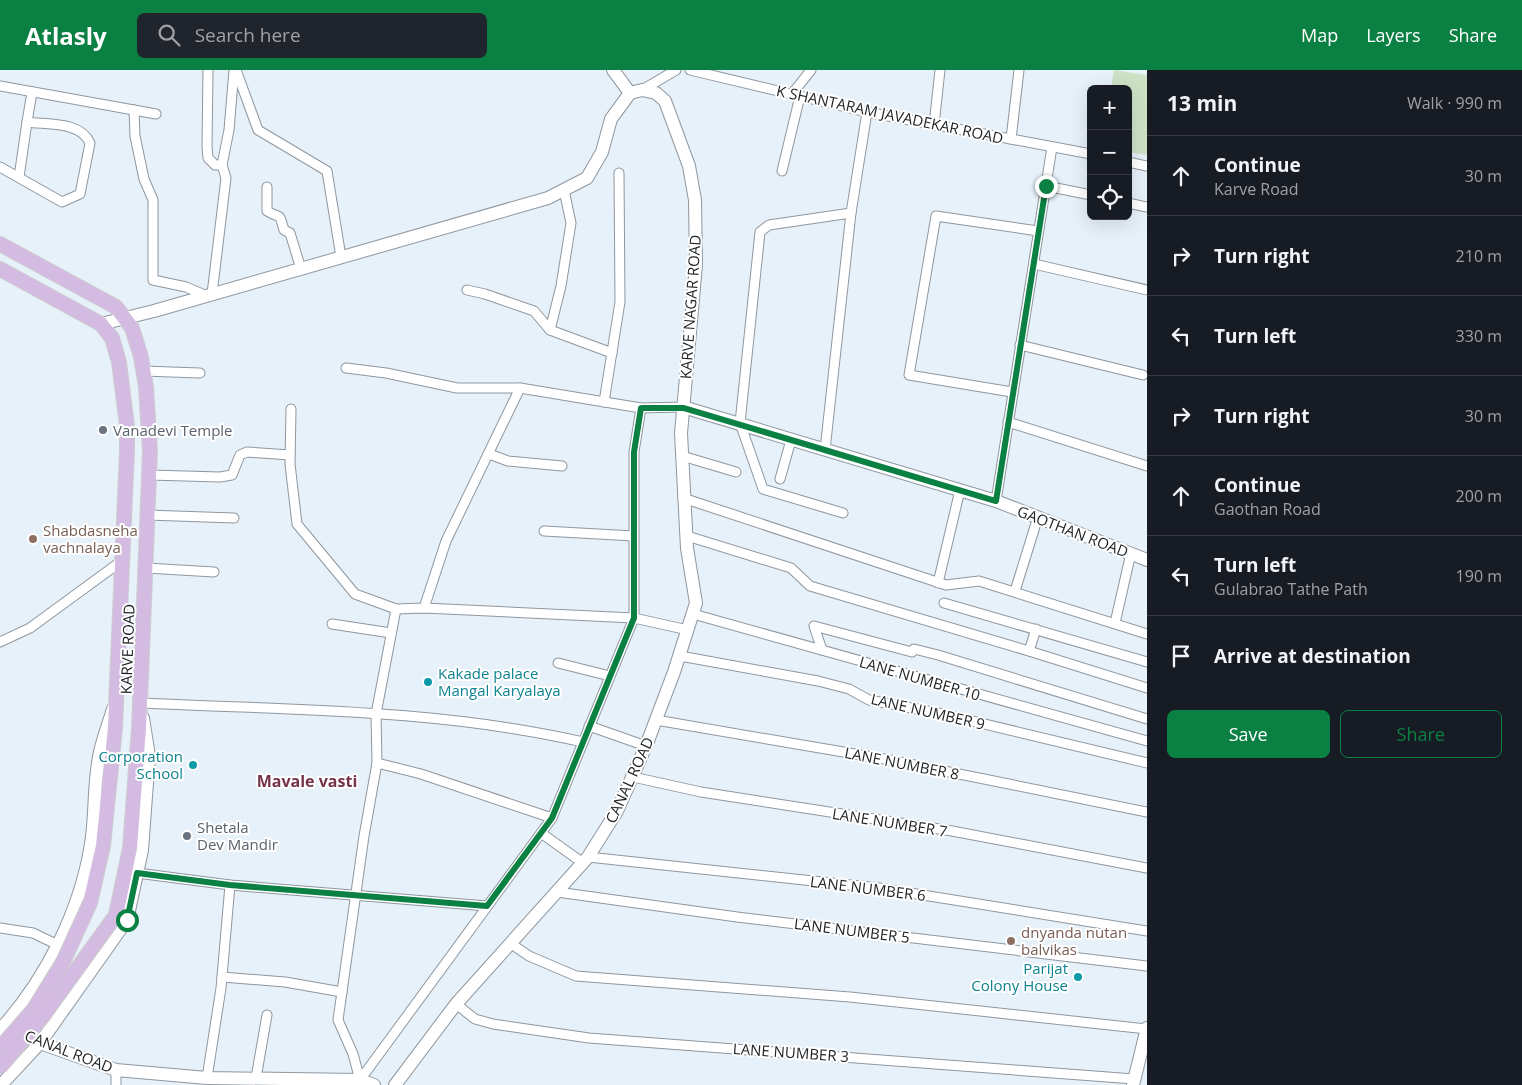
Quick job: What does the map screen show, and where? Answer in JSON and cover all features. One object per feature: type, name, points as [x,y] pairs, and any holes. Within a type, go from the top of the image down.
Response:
[{"type":"main road","name":"KARVE ROAD","points":[[0,244],[116,307],[132,328],[143,371],[150,424],[141,704]]},
{"type":"main road","name":"KARVE ROAD","points":[[0,269],[101,324],[112,338],[119,362],[128,451],[124,560],[115,702]]},
{"type":"main road","points":[[0,1048],[39,1001],[63,962],[90,903],[103,846],[115,728],[115,702]]},
{"type":"main road","points":[[0,1067],[43,1016],[116,915],[130,848],[141,704]]},
{"type":"street","points":[[208,70],[208,158],[215,165],[222,165]]},
{"type":"street","points":[[209,295],[226,178],[222,165],[229,130],[235,70]]},
{"type":"street","points":[[235,70],[258,130],[327,170],[341,257]]},
{"type":"street","points":[[613,70],[636,92]]},
{"type":"street","points":[[101,324],[548,198],[586,178],[602,152],[610,119],[636,92],[676,70]]},
{"type":"street","name":"K SHANTARAM JAVADEKAR ROAD","points":[[690,70],[867,112],[1087,153]]},
{"type":"street","points":[[782,171],[796,95],[811,70]]},
{"type":"street","points":[[934,125],[940,70]]},
{"type":"street","points":[[1011,139],[1019,70]]},
{"type":"street","points":[[0,86],[156,114]]},
{"type":"street","points":[[18,178],[32,92]]},
{"type":"street","name":"KARVE NAGAR ROAD","points":[[636,92],[656,93],[665,101],[689,166],[695,200],[696,265],[684,408]]},
{"type":"street","points":[[134,110],[135,136],[144,179],[153,200],[152,280],[186,286],[209,295]]},
{"type":"street","points":[[825,450],[851,213],[867,112]]},
{"type":"street","points":[[0,167],[62,202],[73,199],[80,194],[90,143],[78,128],[27,122]]},
{"type":"street","points":[[996,501],[1052,147]]},
{"type":"street","points":[[1132,163],[1147,166]]},
{"type":"street","points":[[604,402],[620,302],[619,172]]},
{"type":"street","points":[[1046,186],[1087,194]]},
{"type":"street","points":[[267,188],[266,211],[278,214],[282,220],[284,230],[290,233],[301,269]]},
{"type":"street","points":[[550,330],[561,286],[571,223],[564,190]]},
{"type":"street","points":[[1132,204],[1147,207]]},
{"type":"street","points":[[843,513],[763,489],[740,423],[760,232],[769,225],[851,213]]},
{"type":"street","points":[[1012,392],[909,375],[936,216],[1038,231]]},
{"type":"street","points":[[1034,264],[1147,290]]},
{"type":"street","points":[[467,290],[485,294],[534,311],[550,330],[612,353]]},
{"type":"street","points":[[1020,344],[1142,375]]},
{"type":"street","points":[[346,368],[386,373],[457,388],[520,388],[641,408],[684,408]]},
{"type":"street","points":[[143,371],[200,373]]},
{"type":"street","points":[[424,608],[446,541],[520,388]]},
{"type":"street","points":[[360,1080],[552,818],[634,618],[634,452],[641,408]]},
{"type":"street","name":"GAOTHAN ROAD","points":[[684,408],[740,423],[996,501],[1147,560]]},
{"type":"street","name":"CANAL ROAD","points":[[394,1085],[456,1004],[585,860],[617,810],[633,777],[680,656],[696,603],[684,498],[682,456],[684,408]]},
{"type":"street","points":[[291,409],[290,455],[298,524],[355,594],[396,609],[424,608],[634,618],[688,630]]},
{"type":"street","points":[[1008,422],[1147,466]]},
{"type":"street","points":[[780,479],[791,440]]},
{"type":"street","points":[[149,475],[220,478],[232,475],[240,455],[247,452],[290,455]]},
{"type":"street","points":[[489,454],[508,461],[562,466]]},
{"type":"street","points":[[682,456],[736,472]]},
{"type":"street","points":[[938,582],[960,490]]},
{"type":"street","points":[[684,498],[946,585],[980,581],[1015,590],[1147,634]]},
{"type":"street","points":[[148,514],[234,518]]},
{"type":"street","points":[[1015,590],[1038,517]]},
{"type":"street","points":[[544,531],[634,536]]},
{"type":"street","points":[[687,536],[791,568],[810,586],[1147,688]]},
{"type":"street","points":[[1115,623],[1131,553]]},
{"type":"street","points":[[0,642],[30,628],[124,560]]},
{"type":"street","points":[[146,568],[214,572]]},
{"type":"street","points":[[944,603],[1147,662]]},
{"type":"street","points":[[360,1080],[353,1054],[338,1020],[355,895],[377,762],[376,714],[396,609]]},
{"type":"street","name":"LANE NUMBER 10","points":[[692,614],[1147,741]]},
{"type":"street","points":[[332,624],[391,633]]},
{"type":"street","points":[[822,650],[814,626],[912,652],[914,649],[938,655],[1147,719]]},
{"type":"street","points":[[1029,652],[1036,629]]},
{"type":"street","name":"LANE NUMBER 9","points":[[680,656],[818,681],[849,689],[869,700],[944,714],[1147,763]]},
{"type":"street","points":[[558,663],[610,676]]},
{"type":"street","name":"KARVE ROAD","points":[[2,1028],[24,1002],[58,945],[77,899],[91,844],[99,754],[115,702]]},
{"type":"street","points":[[141,704],[376,714],[459,720],[530,730],[583,742]]},
{"type":"street","name":"KARVE ROAD","points":[[1,1085],[40,1043],[127,920],[142,850],[149,756],[141,704]]},
{"type":"street","name":"LANE NUMBER 8","points":[[656,720],[890,760],[1147,812]]},
{"type":"street","points":[[590,726],[646,746]]},
{"type":"street","points":[[377,762],[421,774],[552,818]]},
{"type":"street","name":"LANE NUMBER 7","points":[[633,777],[701,792],[952,831],[1147,868]]},
{"type":"street","points":[[541,833],[585,860]]},
{"type":"street","name":"LANE NUMBER 6","points":[[585,860],[879,888],[1147,931]]},
{"type":"street","points":[[137,873],[230,885],[487,906]]},
{"type":"street","points":[[207,1078],[222,977],[230,885]]},
{"type":"street","name":"LANE NUMBER 5","points":[[557,892],[747,918],[1147,966]]},
{"type":"street","points":[[0,928],[33,933],[58,945]]},
{"type":"street","points":[[510,943],[529,956],[576,976],[850,997],[1147,1029],[1133,1082]]},
{"type":"street","points":[[222,977],[285,982],[342,992]]},
{"type":"street","name":"LANE NUMBER 3","points":[[456,1004],[475,1019],[493,1024],[589,1038],[1133,1082]]},
{"type":"street","points":[[256,1078],[267,1015]]},
{"type":"street","name":"CANAL ROAD","points":[[2,1028],[116,1070],[207,1078],[360,1080],[374,1085]]},
{"type":"street","points":[[116,1070],[116,1085]]},
{"type":"green space","points":[[1114,70],[1147,75],[1147,155],[1132,153],[1132,85],[1112,85]]},
{"type":"place","name":"Vanadevi Temple","points":[[103,430]]},
{"type":"place","name":"Shabdasneha vachnalaya","points":[[33,539]]},
{"type":"place","name":"Kakade palace Mangal Karyalaya","points":[[428,682]]},
{"type":"place","name":"Corporation School","points":[[193,765]]},
{"type":"place","name":"Shetala Dev Mandir","points":[[187,836]]},
{"type":"place","name":"dnyanda nutan balvikas","points":[[1011,941]]},
{"type":"place","name":"Parijat Colony House","points":[[1078,977]]},
{"type":"district","name":"Mavale vasti","points":[[307,781]]},
{"type":"route","points":[[127,920],[137,873],[230,885],[487,906],[552,818],[634,618],[634,452],[641,408],[684,408],[740,423],[996,501],[1046,186]]}]
